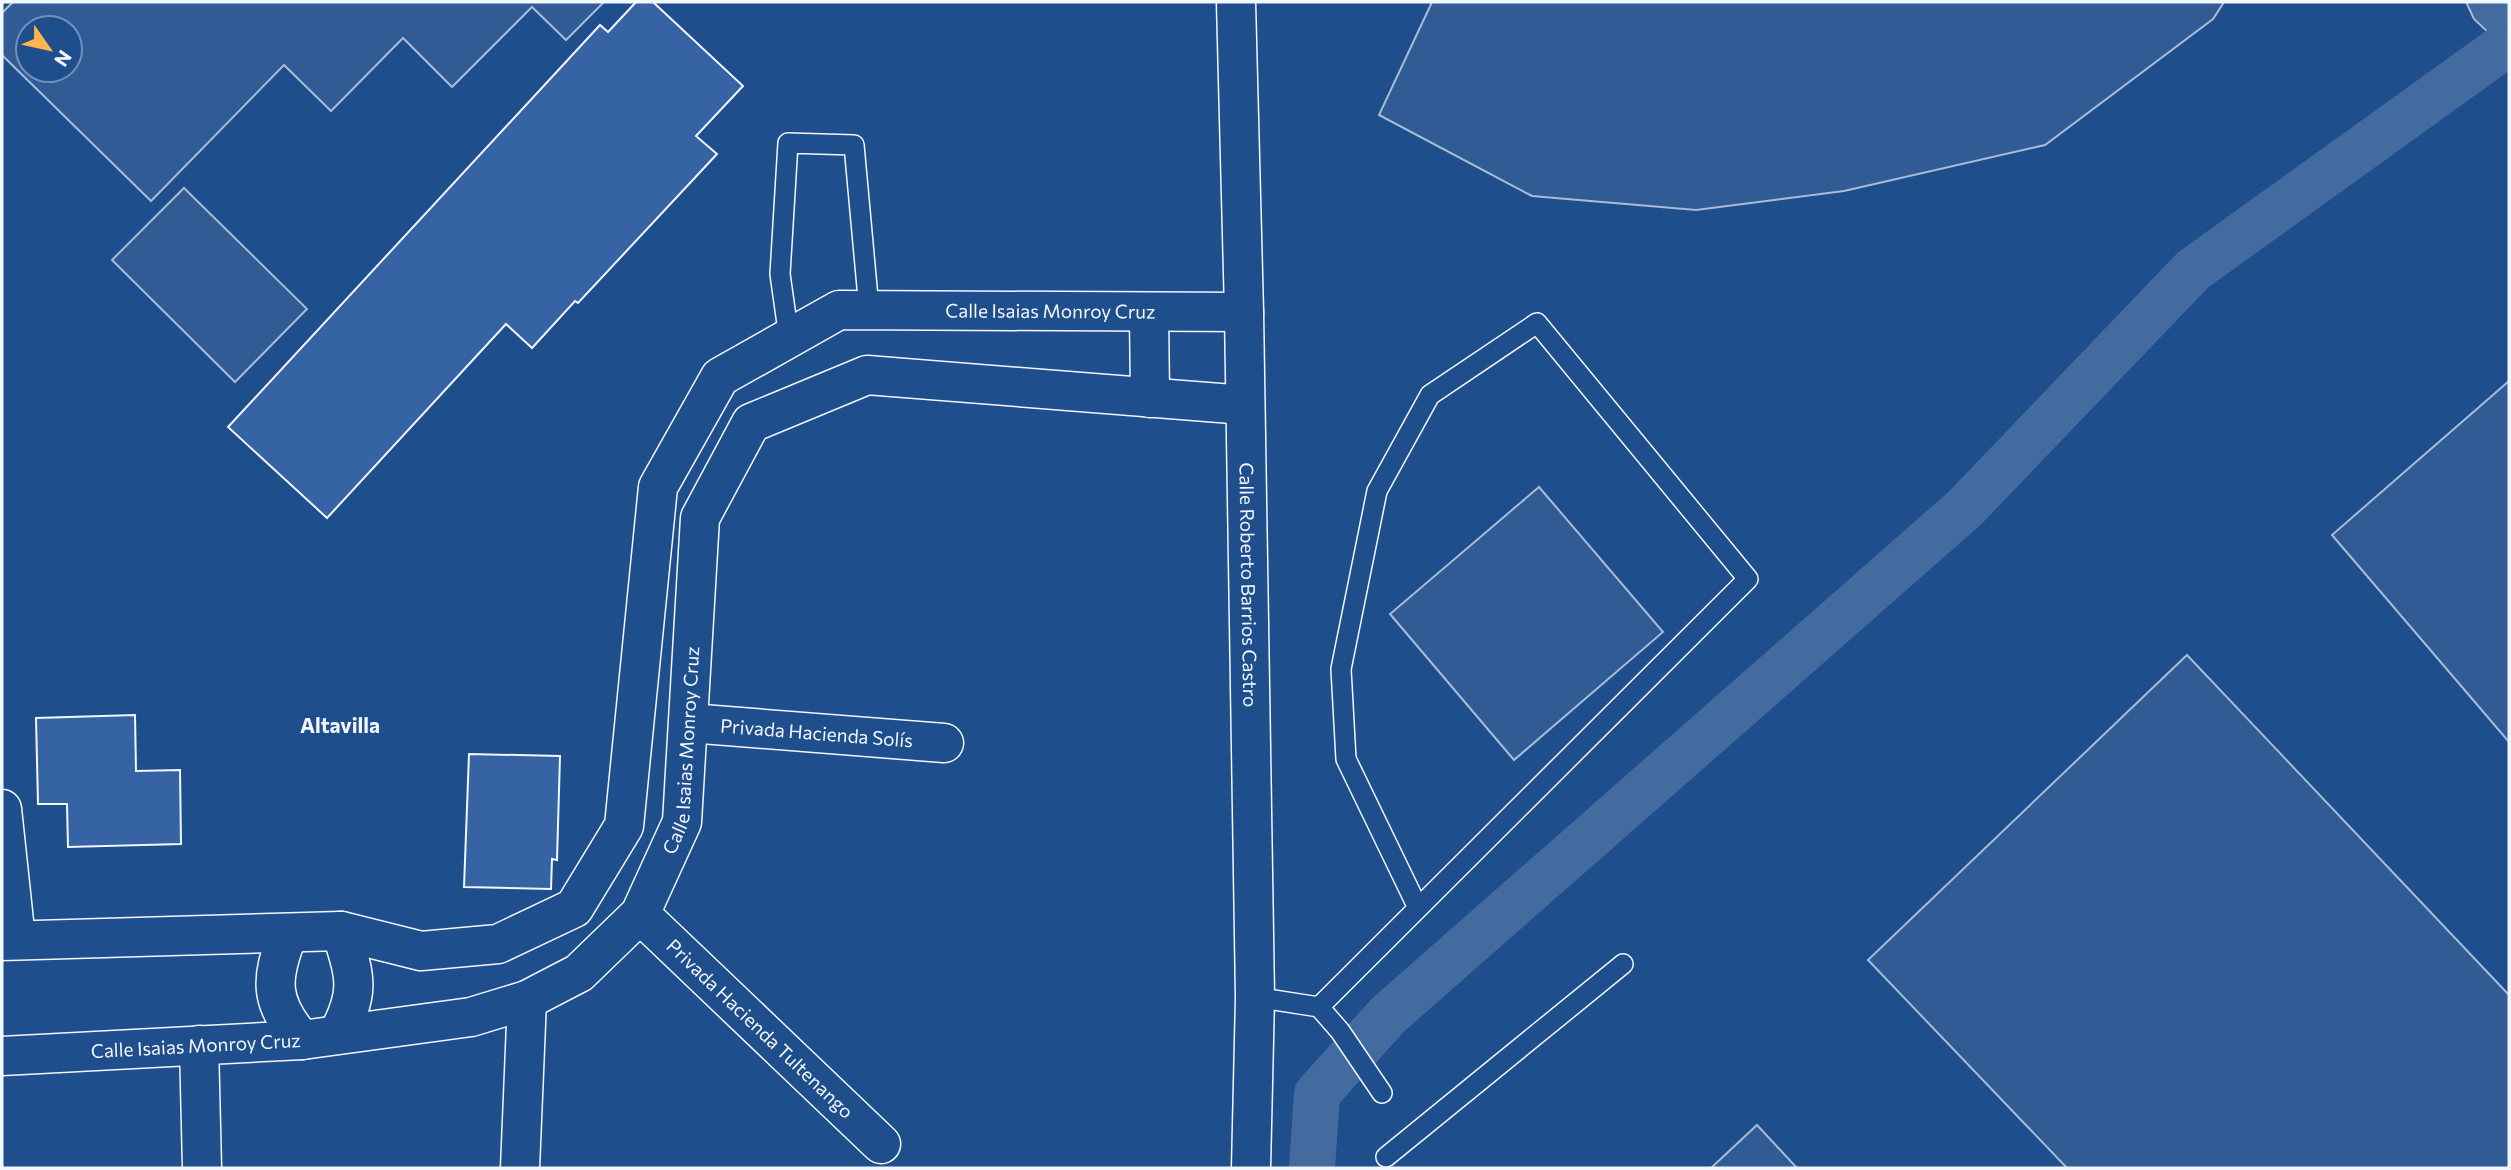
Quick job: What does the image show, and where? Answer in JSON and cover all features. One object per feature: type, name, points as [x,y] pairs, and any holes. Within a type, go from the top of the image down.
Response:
[{"type":"street","name":"Calle Roberto Barrios Castro","points":[[1236,2],[1255,996],[1251,1168]]},
{"type":"street","name":"Calle Isaias Monroy Cruz","points":[[9,940],[341,931],[421,951],[498,944],[574,908],[624,826],[658,486],[720,377],[839,310],[1244,312]]},
{"type":"street","points":[[1149,312],[1150,398]]},
{"type":"street","name":"Calle Isaias Monroy Cruz","points":[[2,1056],[320,1037],[471,1017],[527,1000],[579,973],[639,914],[682,822],[700,518],[751,423],[867,375],[1245,405]]},
{"type":"street","name":"Privada Hacienda Solís","points":[[689,723],[944,743]]},
{"type":"street","points":[[2,809],[9,940]]},
{"type":"street","name":"Privada Hacienda Tultenango","points":[[639,914],[881,1144]]},
{"type":"street","points":[[288,934],[277,960],[275,991],[285,1020],[320,1037],[351,1010],[355,984],[341,931]]},
{"type":"street","points":[[520,1168],[527,1000]]},
{"type":"street","points":[[200,1045],[202,1168]]},
{"type":"lane","points":[[789,338],[780,274],[788,143],[854,145],[869,309]]},
{"type":"lane","points":[[1319,1007],[1748,579],[1537,323],[1430,395],[1377,491],[1363,559],[1341,669],[1346,759],[1418,908]]},
{"type":"lane","points":[[1386,1157],[1623,964]]},
{"type":"lane","points":[[1255,996],[1319,1007],[1340,1031],[1382,1093]]},
{"type":"shaded area","points":[[13,2],[604,2],[566,40],[532,7],[452,87],[403,38],[331,111],[284,65],[151,201],[32,84],[84,84],[84,14],[14,14],[14,67],[2,55],[2,13]]},
{"type":"shaded area","points":[[1432,2],[2224,2],[2213,19],[2045,145],[1844,191],[1696,210],[1532,196],[1379,115]]},
{"type":"shaded area","points":[[2466,2],[2509,2],[2509,52],[2474,19]]},
{"type":"shaded area","points":[[184,188],[307,309],[235,382],[112,260]]},
{"type":"shaded area","points":[[2509,381],[2509,742],[2332,535]]},
{"type":"shaded area","points":[[1539,487],[1663,632],[1514,760],[1390,614]]},
{"type":"shaded area","points":[[2187,655],[2509,995],[2509,1168],[2067,1168],[1868,960]]},
{"type":"shaded area","points":[[1757,1125],[1797,1168],[1711,1168]]},
{"type":"building","points":[[636,2],[653,2],[743,86],[696,136],[717,154],[578,303],[575,301],[532,348],[506,324],[327,518],[228,427],[600,25],[608,32]]},
{"type":"building","points":[[135,715],[136,771],[180,770],[181,844],[68,847],[67,804],[38,804],[36,718]]},
{"type":"building","points":[[469,754],[560,756],[557,860],[552,859],[551,889],[464,887]]},
{"type":"waterway","points":[[1312,1168],[1317,1094],[1388,1015],[1965,508],[2193,270],[2503,47]]},
{"type":"district","name":"Altavilla","points":[[340,726]]}]
